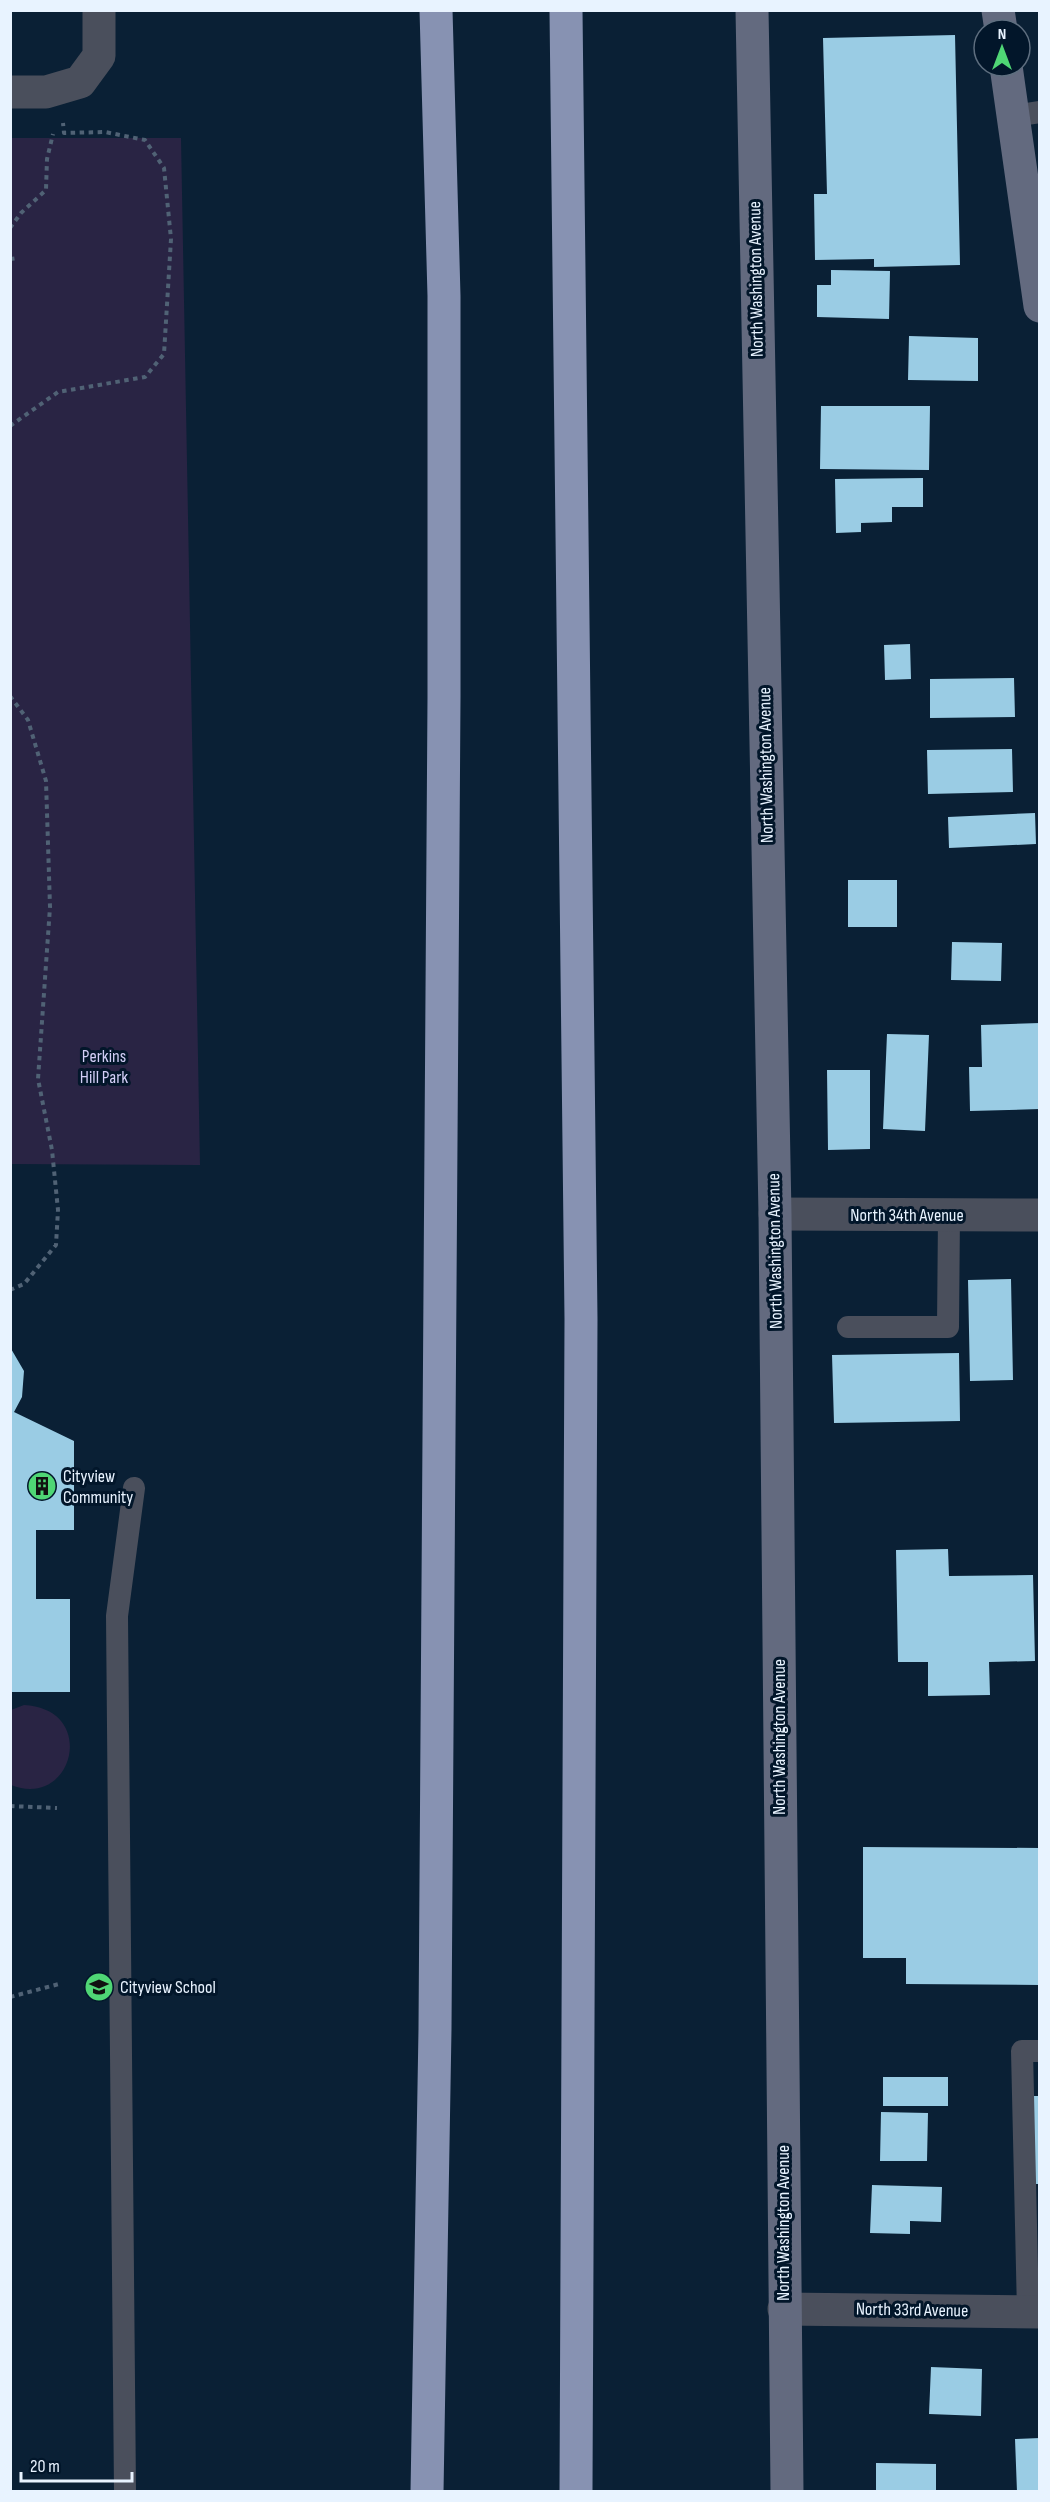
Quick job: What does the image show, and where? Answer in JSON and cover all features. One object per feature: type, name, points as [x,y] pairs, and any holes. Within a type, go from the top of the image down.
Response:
[{"type":"highway","points":[[427,2492],[435,2017],[444,696],[444,296],[439,59],[434,10]]},
{"type":"highway","points":[[566,10],[581,1319],[576,2492]]},
{"type":"street","points":[[10,92],[46,92],[80,82],[99,56],[99,10]]},
{"type":"street","name":"North Washington Avenue","points":[[752,10],[775,1214],[787,2492]]},
{"type":"street","points":[[1011,78],[1026,114],[1040,306]]},
{"type":"street","name":"North 34th Avenue","points":[[775,1214],[1040,1215]]},
{"type":"street","name":"North 33rd Avenue","points":[[784,2309],[1034,2312]]},
{"type":"lane","points":[[848,1328],[948,1328],[949,1215]]},
{"type":"lane","points":[[125,2492],[117,1616],[134,1488]]},
{"type":"lane","points":[[1034,2312],[1022,2051],[1040,2051]]},
{"type":"path","points":[[10,426],[58,392],[145,377],[164,354],[171,239],[164,168],[145,140],[105,132],[64,133]]},
{"type":"path","points":[[10,228],[21,213],[46,190],[47,159],[53,134]]},
{"type":"path","points":[[10,259],[18,258]]},
{"type":"path","points":[[10,696],[28,720],[46,781],[50,907],[38,1079],[52,1150],[58,1210],[56,1245],[24,1284],[10,1290]]},
{"type":"path","points":[[10,1806],[57,1808]]},
{"type":"path","points":[[10,1997],[59,1984]]},
{"type":"green space","name":"Perkins Hill Park","points":[[11,138],[181,138],[200,1165],[11,1164]]},
{"type":"green space","points":[[24,1705],[48,1711],[62,1723],[69,1739],[69,1756],[62,1772],[50,1784],[32,1789],[11,1785],[11,1710]]},
{"type":"building","points":[[955,35],[960,265],[874,267],[874,259],[815,260],[814,194],[827,194],[823,38]]},
{"type":"building","points":[[831,270],[890,271],[889,319],[817,317],[817,285],[831,285]]},
{"type":"building","points":[[909,336],[978,338],[978,381],[908,380]]},
{"type":"building","points":[[821,406],[930,406],[929,470],[820,469]]},
{"type":"building","points":[[923,478],[923,507],[892,507],[892,522],[861,523],[861,532],[836,533],[835,479]]},
{"type":"building","points":[[910,644],[911,679],[885,680],[884,645]]},
{"type":"building","points":[[1014,678],[1015,717],[930,718],[930,679]]},
{"type":"building","points":[[1012,749],[1013,792],[928,794],[927,750]]},
{"type":"building","points":[[1035,813],[1036,844],[949,848],[948,817]]},
{"type":"building","points":[[848,880],[897,880],[897,927],[848,927]]},
{"type":"building","points":[[952,942],[1002,943],[1001,981],[951,980]]},
{"type":"building","points":[[1040,1023],[1040,1109],[970,1111],[969,1067],[982,1067],[981,1025]]},
{"type":"building","points":[[887,1034],[929,1035],[925,1131],[883,1129]]},
{"type":"building","points":[[827,1070],[870,1070],[870,1149],[828,1150]]},
{"type":"building","points":[[1011,1279],[1013,1380],[970,1381],[968,1280]]},
{"type":"building","name":"Cityview Community","points":[[10,1347],[24,1371],[22,1397],[14,1412],[74,1441],[74,1530],[36,1530],[36,1599],[70,1599],[70,1692],[10,1692]]},
{"type":"building","points":[[959,1353],[960,1421],[834,1423],[832,1355]]},
{"type":"building","points":[[948,1549],[949,1576],[1033,1575],[1035,1661],[989,1662],[990,1695],[928,1696],[928,1662],[898,1662],[896,1550]]},
{"type":"building","points":[[863,1847],[1040,1848],[1040,1985],[906,1984],[906,1958],[863,1958]]},
{"type":"building","points":[[883,2077],[948,2077],[948,2106],[883,2106]]},
{"type":"building","points":[[1033,2096],[1040,2096],[1040,2184],[1032,2184]]},
{"type":"building","points":[[881,2112],[928,2113],[927,2161],[880,2161]]},
{"type":"building","points":[[872,2185],[942,2187],[941,2222],[910,2221],[910,2234],[870,2233]]},
{"type":"building","points":[[931,2367],[982,2369],[981,2416],[929,2414]]},
{"type":"building","points":[[1040,2438],[1040,2492],[1017,2492],[1015,2439]]},
{"type":"building","points":[[876,2463],[936,2464],[936,2492],[876,2492]]},
{"type":"place","name":"Cityview Community","points":[[42,1486]]},
{"type":"place","name":"Cityview School","points":[[99,1987]]}]
